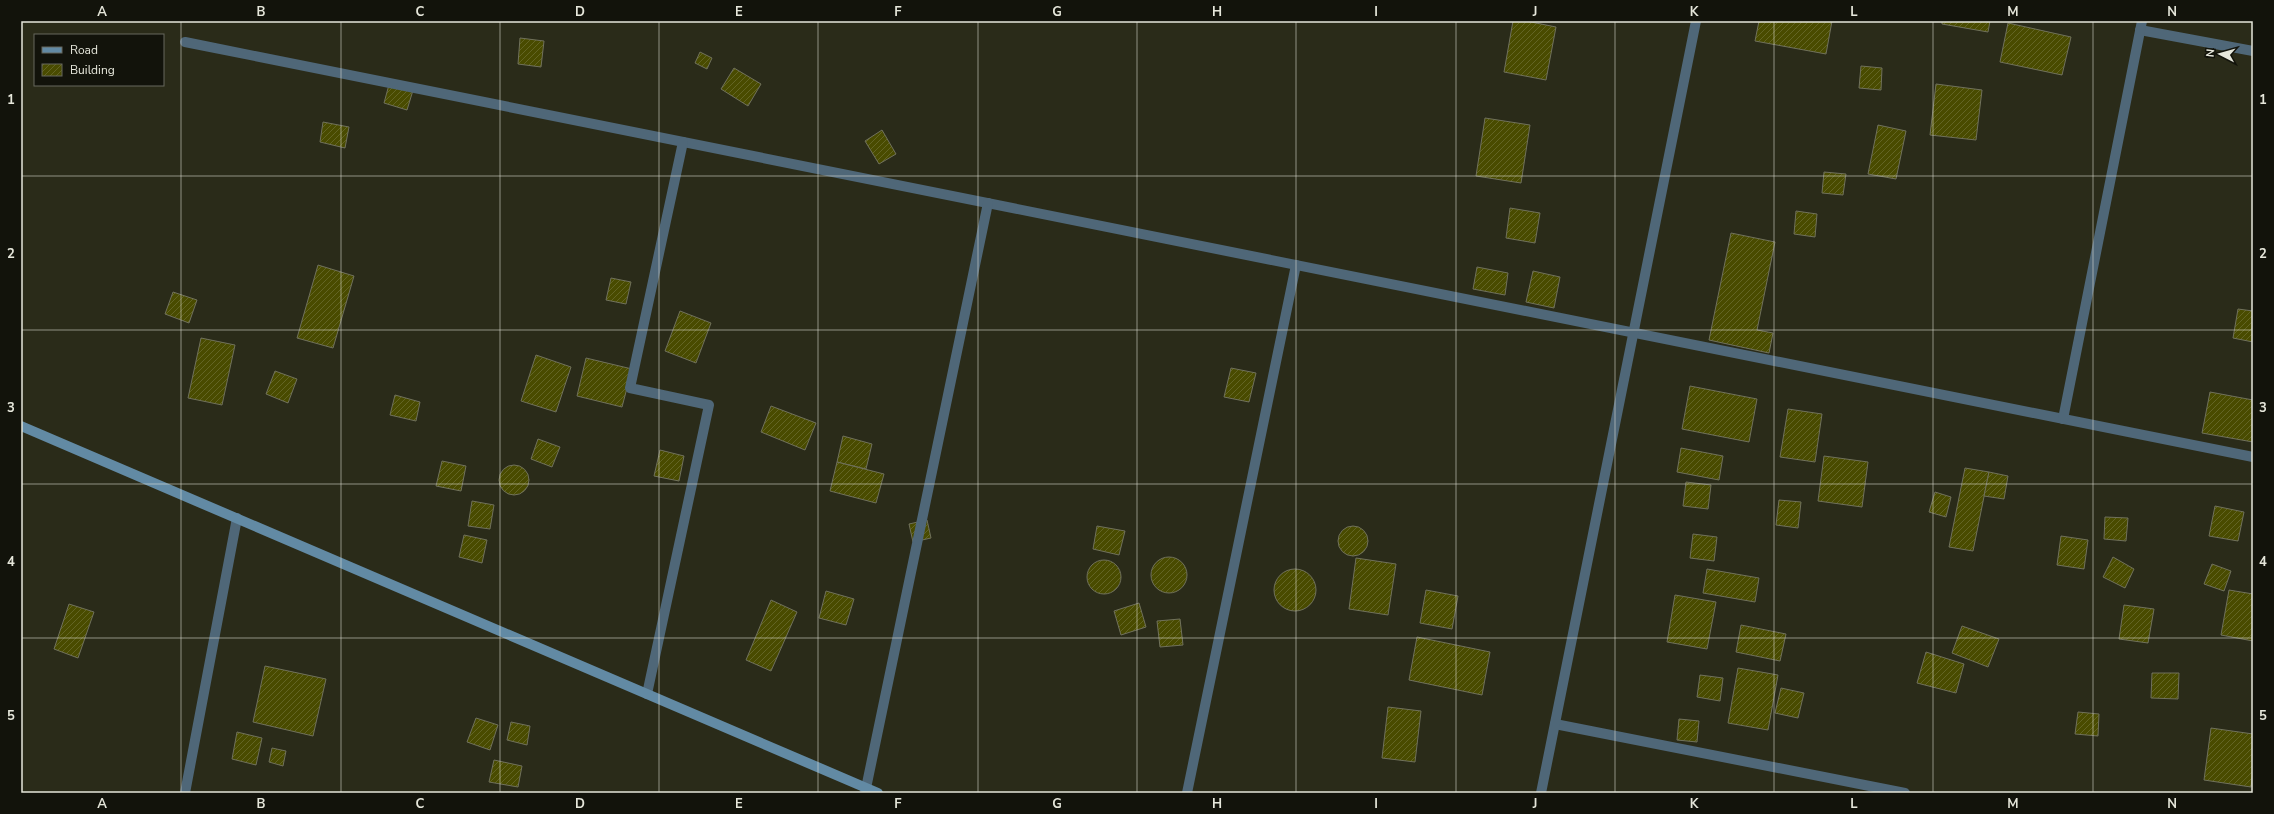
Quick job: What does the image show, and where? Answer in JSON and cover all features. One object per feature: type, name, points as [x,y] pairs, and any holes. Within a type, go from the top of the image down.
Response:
[{"type":"main road","points":[[21,426],[647,694],[866,790],[878,793]]},
{"type":"street","points":[[1541,793],[1696,21]]},
{"type":"street","points":[[2063,419],[2141,26],[2253,52]]},
{"type":"street","points":[[185,42],[2253,457]]},
{"type":"street","points":[[647,694],[709,405],[630,388],[682,142]]},
{"type":"street","points":[[866,790],[988,203]]},
{"type":"street","points":[[1187,793],[1296,265]]},
{"type":"street","points":[[185,793],[237,518]]},
{"type":"street","points":[[1555,724],[1905,793]]},
{"type":"building","points":[[1513,21],[1526,21],[1556,27],[1546,80],[1504,72]]},
{"type":"building","points":[[1759,21],[1832,21],[1826,54],[1755,41]]},
{"type":"building","points":[[1942,21],[1990,21],[1988,32],[1942,24]]},
{"type":"building","points":[[2008,23],[2071,37],[2062,75],[2000,62]]},
{"type":"building","points":[[520,38],[544,41],[541,67],[518,64]]},
{"type":"building","points":[[700,52],[712,58],[707,69],[695,63]]},
{"type":"building","points":[[1861,66],[1882,68],[1881,90],[1859,88]]},
{"type":"building","points":[[734,68],[761,84],[748,106],[721,89]]},
{"type":"building","points":[[390,81],[414,87],[407,110],[384,103]]},
{"type":"building","points":[[1936,84],[1982,90],[1976,140],[1930,135]]},
{"type":"building","points":[[1485,118],[1530,125],[1521,183],[1476,176]]},
{"type":"building","points":[[323,122],[349,127],[345,148],[320,142]]},
{"type":"building","points":[[1878,125],[1906,131],[1896,179],[1868,174]]},
{"type":"building","points":[[882,130],[896,154],[879,164],[865,141]]},
{"type":"building","points":[[1824,172],[1846,174],[1843,195],[1822,193]]},
{"type":"building","points":[[1510,208],[1540,213],[1535,243],[1506,238]]},
{"type":"building","points":[[1796,211],[1817,214],[1815,237],[1794,234]]},
{"type":"building","points":[[1731,233],[1775,242],[1757,330],[1773,333],[1769,353],[1709,340]]},
{"type":"building","points":[[318,265],[354,276],[333,348],[297,338]]},
{"type":"building","points":[[1477,267],[1508,273],[1505,295],[1473,289]]},
{"type":"building","points":[[1533,271],[1560,277],[1554,308],[1526,302]]},
{"type":"building","points":[[611,278],[631,282],[626,304],[606,300]]},
{"type":"building","points":[[173,292],[197,300],[189,323],[165,314]]},
{"type":"building","points":[[2238,309],[2253,311],[2253,342],[2233,338]]},
{"type":"building","points":[[680,311],[711,323],[696,363],[665,351]]},
{"type":"building","points":[[201,338],[235,345],[222,405],[188,398]]},
{"type":"building","points":[[536,355],[571,367],[556,412],[521,401]]},
{"type":"building","points":[[586,358],[632,369],[622,407],[577,396]]},
{"type":"building","points":[[1231,368],[1256,373],[1249,402],[1224,397]]},
{"type":"building","points":[[275,371],[297,379],[288,403],[266,394]]},
{"type":"building","points":[[1690,386],[1757,399],[1749,442],[1682,429]]},
{"type":"building","points":[[2210,392],[2253,400],[2253,442],[2202,433]]},
{"type":"building","points":[[395,395],[420,402],[416,421],[390,415]]},
{"type":"building","points":[[771,406],[816,423],[805,450],[761,432]]},
{"type":"building","points":[[1788,409],[1822,414],[1815,462],[1780,457]]},
{"type":"building","points":[[843,436],[872,444],[866,469],[837,462]]},
{"type":"building","points":[[538,439],[560,447],[552,467],[531,459]]},
{"type":"building","points":[[1681,448],[1723,456],[1719,480],[1677,472]]},
{"type":"building","points":[[660,450],[684,456],[679,481],[654,476]]},
{"type":"building","points":[[1824,456],[1868,462],[1862,507],[1818,501]]},
{"type":"building","points":[[442,461],[466,466],[461,491],[436,486]]},
{"type":"building","points":[[837,462],[884,474],[876,503],[830,491]]},
{"type":"building","points":[[514,465],[520,466],[528,474],[528,486],[520,494],[514,495],[508,494],[500,486],[499,480],[500,474],[508,466]]},
{"type":"building","points":[[1965,468],[1989,472],[1973,551],[1949,547]]},
{"type":"building","points":[[1989,472],[2008,476],[2004,499],[1984,496]]},
{"type":"building","points":[[1686,482],[1711,485],[1708,509],[1683,506]]},
{"type":"building","points":[[1935,492],[1951,497],[1946,517],[1929,512]]},
{"type":"building","points":[[1779,500],[1801,502],[1798,528],[1776,525]]},
{"type":"building","points":[[472,501],[494,505],[490,529],[468,526]]},
{"type":"building","points":[[2215,506],[2244,512],[2238,541],[2209,536]]},
{"type":"building","points":[[2105,517],[2128,518],[2126,541],[2104,539]]},
{"type":"building","points":[[927,520],[931,538],[913,542],[909,524]]},
{"type":"building","points":[[1097,526],[1125,531],[1119,555],[1093,549]]},
{"type":"building","points":[[1353,526],[1364,530],[1368,541],[1364,552],[1353,556],[1342,552],[1338,541],[1342,530]]},
{"type":"building","points":[[1693,534],[1717,537],[1714,561],[1690,558]]},
{"type":"building","points":[[464,535],[487,540],[482,563],[459,557]]},
{"type":"building","points":[[2061,536],[2088,540],[2084,569],[2057,565]]},
{"type":"building","points":[[1169,557],[1182,562],[1187,575],[1182,588],[1169,593],[1156,588],[1151,575],[1156,562]]},
{"type":"building","points":[[2113,557],[2134,569],[2125,588],[2103,577]]},
{"type":"building","points":[[1356,558],[1396,564],[1388,615],[1349,609]]},
{"type":"building","points":[[1101,560],[1107,560],[1116,565],[1120,571],[1120,583],[1116,589],[1107,594],[1101,594],[1092,589],[1087,580],[1087,574],[1092,565]]},
{"type":"building","points":[[2212,564],[2231,571],[2224,591],[2204,584]]},
{"type":"building","points":[[1291,569],[1299,569],[1307,572],[1313,578],[1316,590],[1313,602],[1307,608],[1299,611],[1291,611],[1283,608],[1277,602],[1274,594],[1274,586],[1277,578],[1283,572]]},
{"type":"building","points":[[1707,569],[1759,578],[1755,602],[1703,593]]},
{"type":"building","points":[[1426,590],[1458,596],[1452,629],[1420,623]]},
{"type":"building","points":[[2229,590],[2253,594],[2253,641],[2221,635]]},
{"type":"building","points":[[826,591],[854,599],[846,625],[819,618]]},
{"type":"building","points":[[1675,595],[1716,602],[1707,649],[1667,642]]},
{"type":"building","points":[[771,600],[797,612],[771,671],[746,660]]},
{"type":"building","points":[[1139,603],[1146,627],[1121,635],[1114,611]]},
{"type":"building","points":[[69,604],[94,612],[78,658],[54,649]]},
{"type":"building","points":[[2124,605],[2154,609],[2148,643],[2119,639]]},
{"type":"building","points":[[1180,619],[1183,645],[1160,647],[1157,621]]},
{"type":"building","points":[[1741,625],[1786,634],[1780,661],[1736,652]]},
{"type":"building","points":[[1962,626],[1999,639],[1988,667],[1952,653]]},
{"type":"building","points":[[1417,637],[1490,652],[1482,695],[1409,680]]},
{"type":"building","points":[[1926,652],[1964,664],[1956,693],[1917,683]]},
{"type":"building","points":[[265,666],[326,679],[313,736],[253,722]]},
{"type":"building","points":[[1738,668],[1778,675],[1768,730],[1728,723]]},
{"type":"building","points":[[2152,673],[2179,673],[2178,699],[2151,698]]},
{"type":"building","points":[[1700,675],[1723,678],[1720,701],[1697,697]]},
{"type":"building","points":[[1781,688],[1804,693],[1798,718],[1775,713]]},
{"type":"building","points":[[1388,707],[1421,711],[1415,762],[1382,758]]},
{"type":"building","points":[[2078,712],[2099,714],[2098,736],[2075,734]]},
{"type":"building","points":[[476,718],[498,725],[490,750],[467,742]]},
{"type":"building","points":[[1679,719],[1699,721],[1697,742],[1677,740]]},
{"type":"building","points":[[511,722],[530,726],[527,745],[507,740]]},
{"type":"building","points":[[2211,728],[2253,734],[2253,770],[2251,787],[2204,780]]},
{"type":"building","points":[[237,732],[262,738],[256,765],[232,759]]},
{"type":"building","points":[[272,748],[286,751],[283,766],[269,762]]},
{"type":"building","points":[[494,760],[522,766],[518,787],[489,782]]}]
